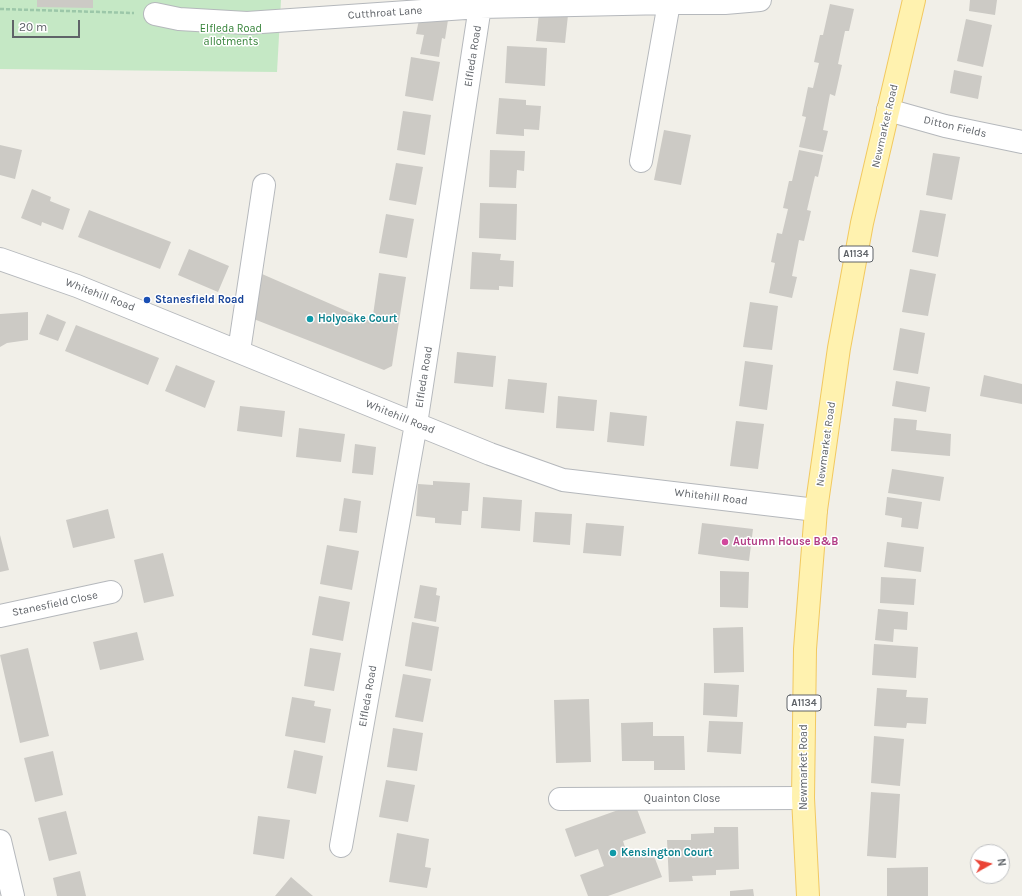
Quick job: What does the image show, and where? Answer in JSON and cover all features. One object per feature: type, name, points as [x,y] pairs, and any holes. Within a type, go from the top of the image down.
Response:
[{"type":"main road","name":"Newmarket Road","points":[[808,896],[803,798],[804,649],[816,510],[843,324],[862,223],[914,0]]},
{"type":"street","name":"Cutthroat Lane","points":[[154,14],[178,19],[247,23],[481,4],[669,3],[760,0]]},
{"type":"street","points":[[641,161],[669,3]]},
{"type":"street","name":"Elfleda Road","points":[[341,846],[416,424],[481,4]]},
{"type":"street","name":"Ditton Fields","points":[[888,110],[945,126],[1022,142]]},
{"type":"street","points":[[239,351],[264,185]]},
{"type":"street","name":"Whitehill Road","points":[[0,259],[77,286],[490,454],[563,480],[816,510]]},
{"type":"street","name":"Stanesfield Close","points":[[0,616],[111,592]]},
{"type":"street","name":"Quainton Close","points":[[560,799],[803,798]]},
{"type":"street","points":[[0,841],[13,896]]},
{"type":"path","points":[[0,9],[154,14]]},
{"type":"green space","name":"Elfleda Road allotments","points":[[0,0],[281,0],[277,72],[0,69]]},
{"type":"building","points":[[37,0],[93,0],[93,8],[37,7]]},
{"type":"building","points":[[970,0],[997,0],[995,15],[969,11]]},
{"type":"building","points":[[830,4],[854,9],[849,31],[845,31],[838,64],[842,65],[835,96],[830,94],[823,130],[828,131],[823,152],[799,147],[806,117],[802,116],[808,87],[813,88],[819,63],[814,62],[820,35],[823,35]]},
{"type":"building","points":[[539,13],[568,15],[565,43],[536,41]]},
{"type":"building","points":[[420,15],[448,20],[445,39],[442,38],[439,57],[420,54],[424,35],[416,34]]},
{"type":"building","points":[[966,19],[992,25],[983,67],[957,61]]},
{"type":"building","points":[[507,46],[547,48],[545,86],[505,83]]},
{"type":"building","points":[[411,57],[440,62],[433,101],[405,96]]},
{"type":"building","points":[[954,70],[982,76],[978,99],[950,93]]},
{"type":"building","points":[[499,98],[526,100],[526,105],[541,106],[539,130],[524,129],[524,136],[496,134]]},
{"type":"building","points":[[403,111],[431,115],[425,155],[397,150]]},
{"type":"building","points":[[664,130],[691,135],[681,185],[654,180]]},
{"type":"building","points":[[0,145],[22,150],[15,179],[0,175]]},
{"type":"building","points":[[490,150],[525,151],[524,171],[517,170],[516,188],[489,187]]},
{"type":"building","points":[[799,150],[823,155],[818,177],[815,176],[807,210],[811,211],[804,241],[799,240],[792,276],[797,277],[792,298],[769,293],[775,263],[771,262],[777,233],[782,234],[788,209],[783,208],[789,181],[792,181]]},
{"type":"building","points":[[933,153],[960,157],[952,200],[926,195]]},
{"type":"building","points":[[396,163],[423,167],[416,205],[389,200]]},
{"type":"building","points":[[32,189],[51,197],[50,201],[70,209],[63,230],[42,222],[41,226],[21,218]]},
{"type":"building","points":[[480,203],[517,204],[516,240],[479,238]]},
{"type":"building","points":[[89,210],[171,242],[160,269],[78,237]]},
{"type":"building","points":[[920,210],[946,214],[938,257],[912,252]]},
{"type":"building","points":[[386,214],[414,219],[407,258],[379,253]]},
{"type":"building","points":[[189,249],[229,266],[218,292],[178,275]]},
{"type":"building","points":[[472,252],[501,254],[500,260],[514,261],[513,287],[499,286],[499,290],[470,289]]},
{"type":"building","points":[[910,269],[936,274],[928,316],[902,312]]},
{"type":"building","name":"Holyoake Court","points":[[379,273],[406,277],[392,366],[384,370],[246,316],[262,274],[372,322]]},
{"type":"building","points":[[750,302],[778,306],[772,350],[743,347]]},
{"type":"building","points":[[28,312],[28,340],[7,343],[0,347],[0,314]]},
{"type":"building","points":[[47,314],[66,322],[58,341],[39,334]]},
{"type":"building","points":[[76,325],[159,358],[148,385],[65,351]]},
{"type":"building","points":[[900,328],[925,333],[918,374],[893,370]]},
{"type":"building","points":[[457,352],[496,356],[493,387],[454,383]]},
{"type":"building","points":[[745,361],[773,365],[767,410],[739,406]]},
{"type":"building","points":[[176,365],[215,381],[205,408],[165,391]]},
{"type":"building","points":[[984,375],[1022,384],[1022,404],[980,396]]},
{"type":"building","points":[[508,379],[547,383],[544,413],[505,409]]},
{"type":"building","points":[[896,381],[930,387],[926,412],[892,406]]},
{"type":"building","points":[[558,396],[597,400],[594,431],[556,428]]},
{"type":"building","points":[[240,406],[285,411],[282,437],[237,431]]},
{"type":"building","points":[[610,412],[647,416],[644,446],[607,442]]},
{"type":"building","points":[[894,418],[917,420],[916,430],[951,434],[950,456],[891,451]]},
{"type":"building","points":[[736,421],[764,424],[758,469],[730,466]]},
{"type":"building","points":[[299,428],[345,434],[341,462],[296,457]]},
{"type":"building","points":[[355,444],[376,447],[373,475],[352,473]]},
{"type":"building","points":[[892,469],[944,477],[940,501],[888,493]]},
{"type":"building","points":[[433,481],[470,483],[468,511],[462,511],[461,525],[435,523],[435,518],[416,516],[418,484],[433,485]]},
{"type":"building","points":[[483,497],[522,500],[520,531],[481,528]]},
{"type":"building","points":[[887,497],[922,502],[918,529],[901,527],[902,518],[885,515]]},
{"type":"building","points":[[344,498],[361,501],[357,533],[339,531]]},
{"type":"building","points":[[108,509],[115,538],[73,548],[66,520]]},
{"type":"building","points":[[535,512],[572,514],[570,545],[533,542]]},
{"type":"building","points":[[586,523],[624,526],[621,556],[583,553]]},
{"type":"building","name":"Autumn House B&B","points":[[702,523],[753,529],[749,561],[698,554]]},
{"type":"building","points":[[0,535],[9,570],[0,572]]},
{"type":"building","points":[[887,542],[924,547],[921,572],[884,567]]},
{"type":"building","points":[[327,545],[359,551],[352,590],[320,584]]},
{"type":"building","points":[[163,553],[174,596],[144,603],[134,560]]},
{"type":"building","points":[[720,571],[749,572],[748,608],[720,607]]},
{"type":"building","points":[[881,577],[916,579],[914,605],[880,603]]},
{"type":"building","points":[[420,585],[437,588],[436,595],[440,596],[436,622],[414,618]]},
{"type":"building","points":[[319,596],[350,602],[343,641],[312,635]]},
{"type":"building","points":[[878,609],[908,612],[907,630],[894,629],[893,642],[875,640]]},
{"type":"building","points":[[412,622],[439,627],[432,671],[405,666]]},
{"type":"building","points":[[743,627],[744,672],[714,673],[713,628]]},
{"type":"building","points":[[137,632],[144,660],[100,670],[93,642]]},
{"type":"building","points":[[874,644],[918,647],[916,678],[872,675]]},
{"type":"building","points":[[28,648],[49,736],[20,743],[0,655]]},
{"type":"building","points":[[310,648],[341,653],[334,691],[304,686]]},
{"type":"building","points":[[403,674],[431,679],[423,722],[395,717]]},
{"type":"building","points":[[704,683],[739,685],[737,717],[703,715]]},
{"type":"building","points":[[877,688],[907,690],[906,697],[928,698],[926,724],[907,723],[906,728],[874,726]]},
{"type":"building","points":[[292,697],[315,701],[314,706],[331,709],[325,743],[285,736]]},
{"type":"building","points":[[589,699],[591,762],[556,763],[554,700]]},
{"type":"building","points":[[709,721],[743,722],[741,754],[707,752]]},
{"type":"building","points":[[653,722],[653,736],[684,736],[685,770],[654,770],[654,761],[622,761],[621,723]]},
{"type":"building","points":[[393,728],[423,733],[417,771],[387,767]]},
{"type":"building","points":[[874,736],[904,739],[900,786],[871,783]]},
{"type":"building","points":[[294,750],[323,756],[316,794],[287,788]]},
{"type":"building","points":[[53,751],[63,795],[35,802],[24,758]]},
{"type":"building","points":[[386,780],[415,785],[408,822],[379,817]]},
{"type":"building","points":[[871,792],[900,794],[896,858],[867,856]]},
{"type":"building","name":"Kensington Court","points":[[635,804],[646,833],[623,841],[628,857],[651,848],[662,877],[608,896],[588,896],[580,875],[604,866],[598,849],[575,857],[565,829]]},
{"type":"building","points":[[66,811],[77,854],[49,861],[38,818]]},
{"type":"building","points":[[258,816],[290,820],[284,859],[253,854]]},
{"type":"building","points":[[714,827],[738,827],[739,869],[716,870],[716,875],[692,876],[693,881],[669,882],[667,840],[691,840],[691,834],[714,833]]},
{"type":"building","points":[[397,833],[429,839],[425,867],[431,868],[427,888],[389,882]]},
{"type":"building","points":[[928,867],[928,896],[887,896],[887,868]]},
{"type":"building","points":[[80,871],[86,896],[57,896],[53,878]]},
{"type":"building","points":[[291,877],[306,890],[313,896],[275,896]]},
{"type":"building","points":[[753,889],[754,896],[730,896],[730,891]]},
{"type":"place","name":"Stanesfield Road","points":[[147,300]]},
{"type":"place","name":"Holyoake Court","points":[[310,319]]},
{"type":"place","name":"Autumn House B&B","points":[[725,542]]},
{"type":"place","name":"Kensington Court","points":[[613,853]]}]
